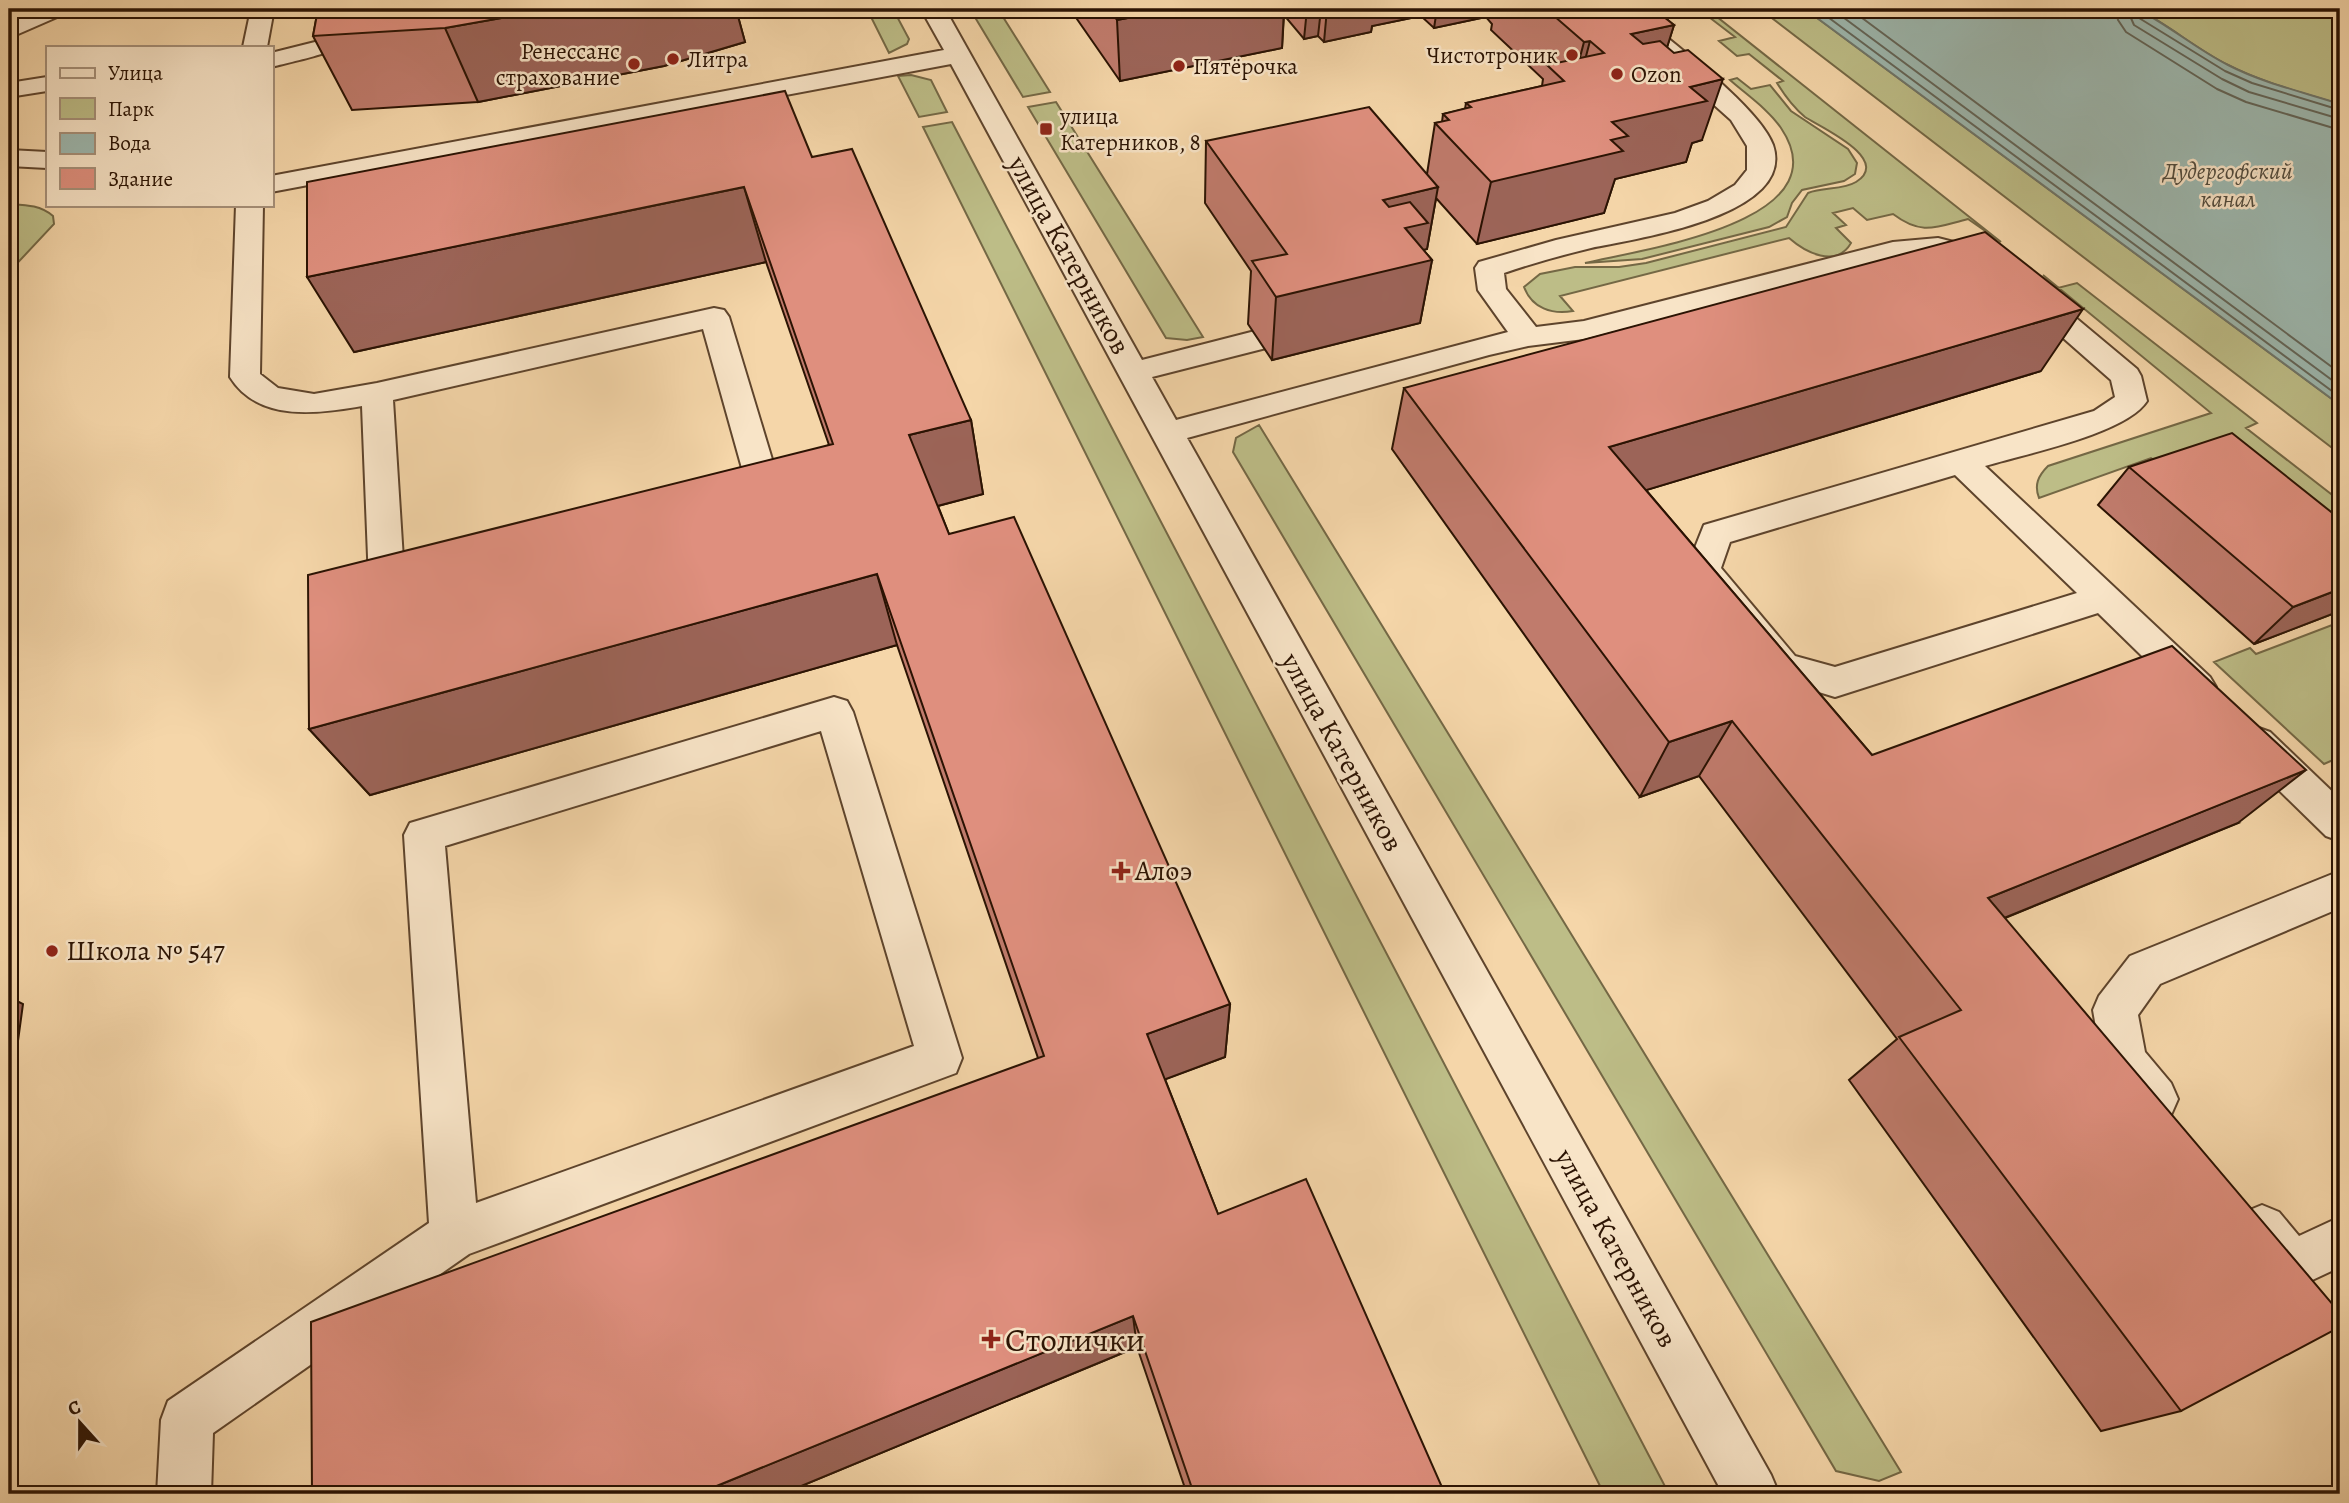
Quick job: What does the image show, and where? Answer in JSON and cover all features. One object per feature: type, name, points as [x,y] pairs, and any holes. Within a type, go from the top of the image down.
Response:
[{"type":"street","points":[[9,31],[55,9]]},
{"type":"street","points":[[255,46],[262,9]]},
{"type":"street","points":[[273,60],[323,47],[349,30],[351,9]]},
{"type":"street","name":"улица Катерников","points":[[933,9],[1752,1494]]},
{"type":"street","points":[[1528,337],[1492,290],[1489,268],[1537,253],[1708,212],[1744,192],[1759,174],[1763,152],[1757,132],[1741,115],[1618,9]]},
{"type":"street","points":[[273,184],[958,55]]},
{"type":"street","points":[[9,90],[46,84]]},
{"type":"street","points":[[9,158],[46,160]]},
{"type":"street","points":[[249,206],[245,377],[269,397],[314,404],[377,393],[715,317],[770,509],[730,519]]},
{"type":"street","points":[[1167,433],[1528,337],[1584,330],[1893,250],[1938,246],[1990,260],[2126,376],[2131,401],[2105,419],[1716,534],[1703,570],[1783,667],[1835,682],[2104,598]]},
{"type":"street","points":[[1133,372],[1259,340]]},
{"type":"street","points":[[377,393],[387,607],[414,600]]},
{"type":"street","points":[[1960,461],[2340,824]]},
{"type":"street","points":[[184,1494],[187,1420],[454,1235],[940,1058],[834,712],[424,835],[454,1235]]},
{"type":"street","points":[[2177,1126],[2124,1062],[2115,1010],[2145,970],[2340,889]]},
{"type":"street","points":[[2238,1201],[2324,1304]]},
{"type":"street","points":[[2291,1265],[2340,1241]]},
{"type":"green space","points":[[867,9],[893,9],[909,39],[907,44],[889,53]]},
{"type":"green space","points":[[970,9],[998,9],[1050,92],[1023,97]]},
{"type":"green space","points":[[1679,9],[1707,9],[2001,242],[1968,219],[1929,228],[1912,225],[1893,214],[1867,220],[1853,208],[1833,213],[1846,225],[1836,228],[1851,243],[1845,251],[1837,255],[1820,256],[1789,238],[1560,296],[1573,311],[1550,311],[1537,305],[1524,287],[1540,274],[1575,267],[1619,267],[1646,263],[1786,227],[1808,193],[1851,185],[1865,173],[1865,163],[1860,154],[1837,135],[1805,117],[1777,83],[1783,81],[1749,54],[1737,56],[1719,41],[1735,37],[1705,14],[1688,17]]},
{"type":"green space","points":[[1760,9],[1805,9],[2340,405],[2340,454]]},
{"type":"green space","points":[[2137,9],[2340,9],[2340,104],[2241,71],[2216,59]]},
{"type":"green space","points":[[911,75],[931,80],[947,112],[919,117],[898,76]]},
{"type":"green space","points":[[1737,78],[1751,89],[1770,85],[1791,111],[1848,149],[1857,163],[1855,174],[1844,181],[1802,190],[1792,203],[1787,217],[1769,227],[1642,259],[1585,263],[1687,240],[1727,226],[1761,209],[1785,187],[1793,161],[1781,128],[1764,108],[1730,80]]},
{"type":"green space","points":[[1056,102],[1203,337],[1187,340],[1166,338],[1028,107]]},
{"type":"green space","points":[[952,122],[1669,1494],[1604,1494],[923,127]]},
{"type":"green space","points":[[9,204],[43,210],[53,216],[54,224],[9,272]]},
{"type":"green space","points":[[2077,283],[2257,423],[2246,428],[2340,501],[2340,584],[2151,458],[2039,498],[2038,481],[2048,466],[2211,413],[2059,288]]},
{"type":"green space","points":[[1259,425],[1901,1472],[1879,1481],[1836,1471],[1233,452],[1236,438]]},
{"type":"green space","points":[[2340,622],[2340,757],[2324,764],[2214,662],[2250,648],[2256,654]]},
{"type":"water","name":"Дудергофский канал","points":[[1805,9],[2137,9],[2216,59],[2241,71],[2340,104],[2340,405]]},
{"type":"building","points":[[318,9],[553,9],[445,28],[313,36]]},
{"type":"building","points":[[1109,9],[1177,9],[1117,20]]},
{"type":"building","points":[[1546,9],[1654,9],[1674,25],[1631,34],[1643,44],[1660,41],[1674,53],[1688,50],[1723,79],[1690,87],[1707,101],[1612,122],[1628,136],[1611,140],[1623,151],[1491,182],[1435,123],[1449,120],[1443,114],[1471,107],[1466,103],[1564,81],[1547,65],[1604,53],[1590,41],[1584,42]]},
{"type":"building","points":[[785,91],[812,157],[852,149],[971,420],[909,435],[949,534],[1014,517],[1230,1004],[1147,1034],[1218,1214],[1306,1179],[1445,1494],[1194,1494],[1133,1316],[697,1494],[312,1494],[311,1322],[1044,1056],[877,574],[309,729],[308,575],[833,444],[744,187],[307,277],[307,182]]},
{"type":"building","points":[[1369,107],[1438,187],[1383,200],[1389,207],[1410,202],[1428,223],[1405,228],[1432,260],[1276,297],[1252,261],[1287,254],[1206,141]]},
{"type":"building","points":[[1985,232],[2083,309],[1609,447],[1872,755],[2172,646],[2306,770],[1988,898],[2340,1313],[2340,1327],[2181,1411],[1899,1037],[1961,1010],[1732,721],[1669,742],[1404,388]]},
{"type":"building","points":[[2232,433],[2340,519],[2340,589],[2293,607],[2129,467]]},
{"type":"place","name":"Чистотроник","points":[[1572,55]]},
{"type":"place","name":"Литра","points":[[673,59]]},
{"type":"place","name":"Ренессанс страхование","points":[[634,64]]},
{"type":"place","name":"Пятёрочка","points":[[1179,66]]},
{"type":"place","name":"Ozon","points":[[1617,74]]},
{"type":"place","name":"улица Катерников, 8","points":[[1046,129]]},
{"type":"place","name":"Алоэ","points":[[1121,871]]},
{"type":"place","name":"Школа № 547","points":[[52,951]]},
{"type":"place","name":"Столички","points":[[991,1339]]}]
